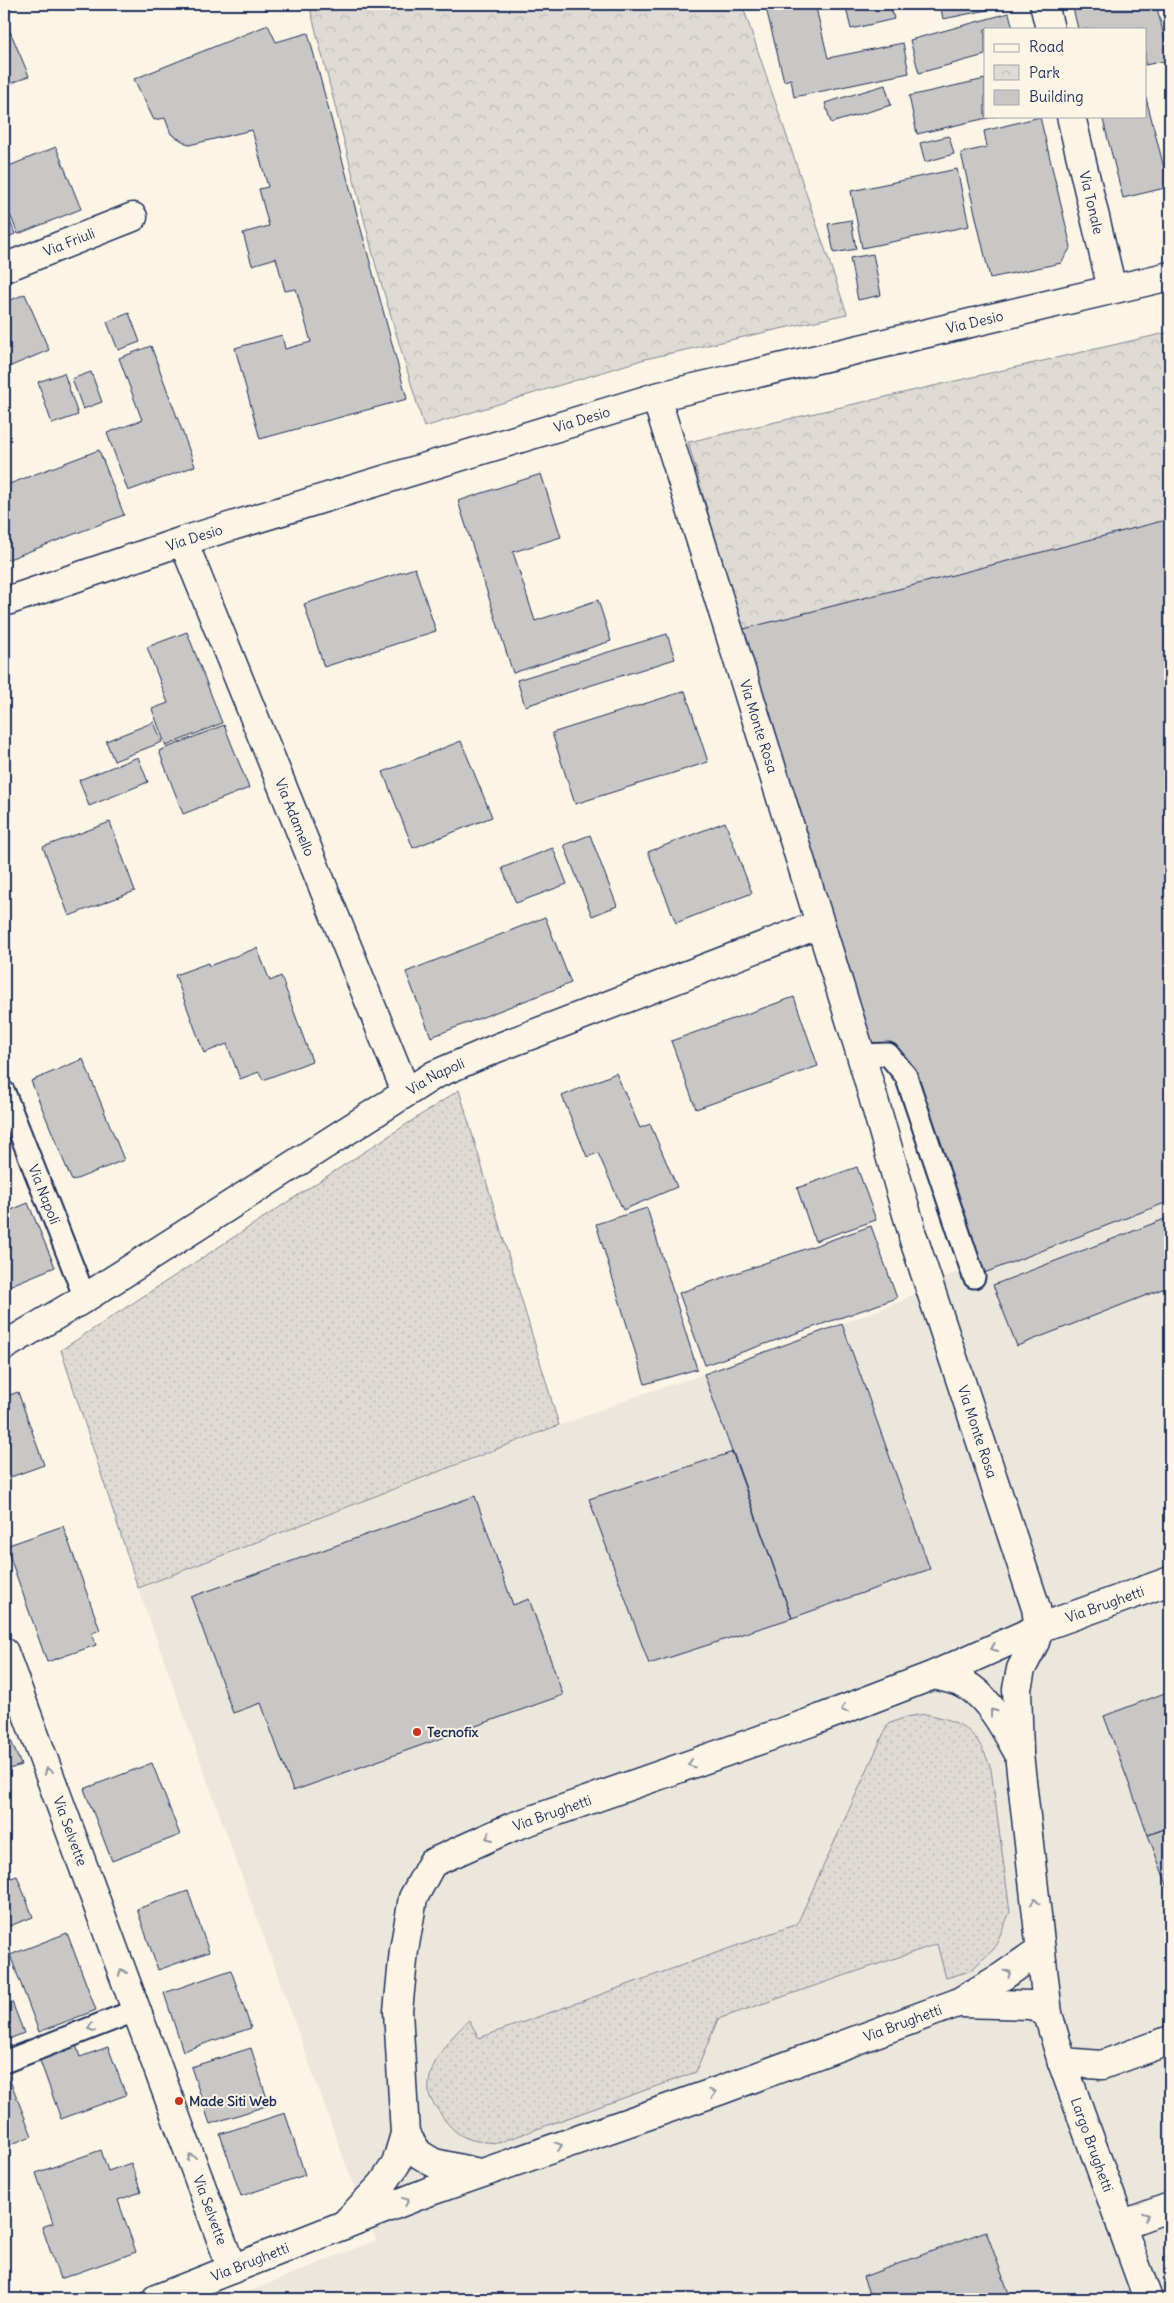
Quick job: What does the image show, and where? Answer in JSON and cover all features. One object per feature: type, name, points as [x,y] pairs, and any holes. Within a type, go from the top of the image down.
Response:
[{"type":"street","points":[[1044,4],[1050,28]]},
{"type":"street","name":"Via Tonale","points":[[1071,118],[1112,289]]},
{"type":"street","name":"Via Friuli","points":[[4,268],[134,217]]},
{"type":"street","name":"Via Desio","points":[[4,602],[183,542],[656,397],[1170,276]]},
{"type":"street","name":"Via Monte Rosa","points":[[656,397],[673,458],[861,1055],[912,1232],[1036,1608],[1039,1628]]},
{"type":"street","name":"Via Adamello","points":[[183,542],[406,1092]]},
{"type":"street","name":"Via Napoli","points":[[4,1346],[85,1298],[434,1075],[497,1048],[820,924]]},
{"type":"street","name":"Via Brughetti","points":[[344,2225],[382,2186],[396,2164],[405,2134],[398,2011],[403,1958],[413,1898],[432,1863],[512,1827],[810,1722],[934,1675],[1039,1628],[1170,1581]]},
{"type":"street","points":[[1039,1628],[1036,1642],[1022,1669],[1017,1689],[1019,1754],[1048,2014]]},
{"type":"street","name":"Via Selvette","points":[[4,1652],[232,2269]]},
{"type":"street","points":[[934,1675],[957,1680],[971,1688],[1002,1724],[1019,1754]]},
{"type":"street","name":"Via Brughetti","points":[[156,2299],[480,2173],[721,2090],[957,2003],[1003,1976],[1040,1950]]},
{"type":"street","name":"Via Brughetti","points":[[957,2003],[1032,2005],[1048,2014]]},
{"type":"street","name":"Largo Brughetti","points":[[1048,2014],[1062,2062],[1148,2299]]},
{"type":"street","points":[[1062,2062],[1102,2065],[1170,2040]]},
{"type":"street","points":[[405,2134],[419,2154],[434,2164],[480,2173]]},
{"type":"street","points":[[1121,2225],[1170,2206]]},
{"type":"lane","points":[[861,1055],[888,1054],[906,1076],[974,1277]]},
{"type":"lane","name":"Via Napoli","points":[[4,1092],[85,1298]]},
{"type":"lane","points":[[4,2062],[136,2010]]},
{"type":"shaded area","points":[[1170,1195],[1170,2299],[230,2299],[376,2240],[343,2157],[138,1588],[642,1394],[704,1374],[842,1324],[899,1302],[947,1276]]},
{"type":"green space","points":[[309,4],[742,4],[847,314],[645,359],[424,427],[376,266]]},
{"type":"green space","points":[[1170,332],[1170,542],[746,646],[688,442]]},
{"type":"green space","points":[[459,1090],[559,1425],[138,1588],[61,1350]]},
{"type":"green space","points":[[925,1714],[950,1720],[968,1730],[981,1746],[991,1769],[1010,1912],[994,1949],[970,1971],[946,1978],[937,1944],[718,2019],[696,2072],[498,2143],[466,2138],[448,2124],[429,2093],[431,2072],[447,2043],[469,2020],[479,2038],[797,1924],[888,1724],[906,1717]]},
{"type":"building","points":[[765,4],[815,4],[828,58],[903,43],[909,73],[794,97],[791,79],[784,81]]},
{"type":"building","points":[[845,4],[890,4],[894,19],[851,29]]},
{"type":"building","points":[[940,4],[1001,4],[1002,7],[943,19]]},
{"type":"building","points":[[1072,4],[1156,4],[1170,60],[1146,65],[1146,28],[1078,28]]},
{"type":"building","points":[[1009,13],[1013,28],[984,28],[984,55],[919,73],[910,40]]},
{"type":"building","points":[[4,17],[29,76],[5,86],[4,82]]},
{"type":"building","points":[[268,25],[276,42],[308,33],[407,399],[260,439],[235,348],[282,335],[285,349],[311,342],[296,289],[285,291],[276,258],[252,265],[243,233],[269,226],[259,189],[268,187],[252,130],[189,145],[171,134],[165,118],[154,120],[134,79]]},
{"type":"building","points":[[984,79],[984,118],[987,118],[917,134],[909,96]]},
{"type":"building","points":[[885,85],[891,105],[831,123],[825,103]]},
{"type":"building","points":[[1146,98],[1169,187],[1123,198],[1103,118],[1146,118]]},
{"type":"building","points":[[1040,118],[1071,247],[1061,263],[990,278],[961,153],[987,147],[984,131]]},
{"type":"building","points":[[949,136],[954,154],[925,162],[920,143]]},
{"type":"building","points":[[56,147],[81,209],[18,234],[4,200],[4,168]]},
{"type":"building","points":[[957,169],[969,226],[862,248],[851,191]]},
{"type":"building","points":[[4,206],[15,234],[4,239]]},
{"type":"building","points":[[851,220],[856,249],[834,253],[828,224]]},
{"type":"building","points":[[873,254],[881,295],[858,300],[850,258]]},
{"type":"building","points":[[25,294],[49,350],[4,369],[4,303]]},
{"type":"building","points":[[129,313],[140,342],[118,350],[107,322]]},
{"type":"building","points":[[151,346],[195,466],[128,491],[107,433],[142,420],[119,358]]},
{"type":"building","points":[[91,372],[102,402],[83,409],[72,379]]},
{"type":"building","points":[[64,373],[78,415],[52,424],[38,382]]},
{"type":"building","points":[[99,450],[124,515],[4,561],[4,486]]},
{"type":"building","points":[[541,474],[561,537],[513,552],[535,621],[598,600],[611,641],[513,673],[458,501]]},
{"type":"building","points":[[1170,519],[1170,1201],[974,1277],[888,1054],[861,1055],[728,633]]},
{"type":"building","points":[[415,568],[436,631],[324,667],[304,604]]},
{"type":"building","points":[[187,632],[222,723],[166,746],[152,709],[168,703],[147,647]]},
{"type":"building","points":[[667,634],[675,659],[525,706],[517,680]]},
{"type":"building","points":[[685,691],[708,762],[575,804],[552,733]]},
{"type":"building","points":[[154,722],[162,742],[114,761],[106,741]]},
{"type":"building","points":[[224,725],[249,788],[183,814],[159,751]]},
{"type":"building","points":[[461,741],[492,817],[413,848],[383,772]]},
{"type":"building","points":[[138,757],[148,782],[89,806],[79,780]]},
{"type":"building","points":[[4,801],[11,819],[4,821]]},
{"type":"building","points":[[110,822],[135,891],[69,916],[43,847]]},
{"type":"building","points":[[725,822],[752,893],[676,923],[648,852]]},
{"type":"building","points":[[590,835],[617,906],[592,916],[564,845]]},
{"type":"building","points":[[553,848],[567,884],[516,903],[502,868]]},
{"type":"building","points":[[545,917],[571,983],[431,1037],[406,972]]},
{"type":"building","points":[[257,948],[270,981],[281,976],[312,1061],[263,1080],[259,1072],[240,1079],[227,1044],[204,1053],[175,975],[208,963],[209,966]]},
{"type":"building","points":[[794,997],[818,1066],[696,1109],[671,1041]]},
{"type":"building","points":[[83,1059],[124,1160],[72,1181],[31,1081]]},
{"type":"building","points":[[616,1073],[640,1128],[650,1124],[677,1187],[623,1210],[598,1153],[587,1157],[562,1096]]},
{"type":"building","points":[[857,1167],[876,1220],[815,1241],[797,1188]]},
{"type":"building","points":[[28,1203],[55,1267],[4,1288],[4,1213]]},
{"type":"building","points":[[647,1208],[697,1369],[645,1384],[596,1224]]},
{"type":"building","points":[[1170,1217],[1170,1286],[1017,1346],[993,1285]]},
{"type":"building","points":[[871,1226],[897,1298],[705,1365],[679,1293]]},
{"type":"building","points":[[842,1324],[930,1569],[792,1618],[704,1374]]},
{"type":"building","points":[[18,1392],[44,1465],[8,1478],[6,1474],[4,1475],[4,1397]]},
{"type":"building","points":[[733,1452],[792,1618],[649,1664],[589,1499]]},
{"type":"building","points":[[475,1496],[513,1605],[529,1599],[563,1695],[293,1791],[261,1703],[233,1713],[191,1597]]},
{"type":"building","points":[[63,1526],[100,1630],[92,1633],[96,1645],[47,1662],[6,1546]]},
{"type":"building","points":[[1170,1691],[1170,1827],[1148,1835],[1104,1716]]},
{"type":"building","points":[[4,1727],[21,1765],[4,1771]]},
{"type":"building","points":[[152,1763],[180,1835],[112,1861],[84,1789]]},
{"type":"building","points":[[1170,1827],[1170,1893],[1148,1835]]},
{"type":"building","points":[[4,1859],[11,1878],[17,1876],[33,1917],[4,1928]]},
{"type":"building","points":[[188,1891],[209,1952],[158,1970],[137,1909]]},
{"type":"building","points":[[67,1933],[96,2010],[39,2032],[10,1955]]},
{"type":"building","points":[[231,1970],[251,2028],[183,2051],[164,1993]]},
{"type":"building","points":[[12,2002],[24,2033],[4,2041],[4,2005]]},
{"type":"building","points":[[76,2045],[80,2057],[108,2047],[126,2095],[61,2119],[39,2058]]},
{"type":"building","points":[[251,2048],[269,2105],[210,2124],[191,2067]]},
{"type":"building","points":[[7,2073],[32,2136],[4,2147],[4,2075]]},
{"type":"building","points":[[285,2113],[305,2175],[241,2196],[220,2134]]},
{"type":"building","points":[[101,2150],[108,2171],[131,2163],[141,2192],[118,2200],[136,2252],[60,2279],[42,2227],[53,2223],[36,2173]]},
{"type":"building","points":[[986,2231],[1011,2299],[871,2299],[863,2277]]},
{"type":"place","name":"Tecnofix","points":[[417,1732]]},
{"type":"place","name":"Made Siti Web","points":[[179,2101]]}]
